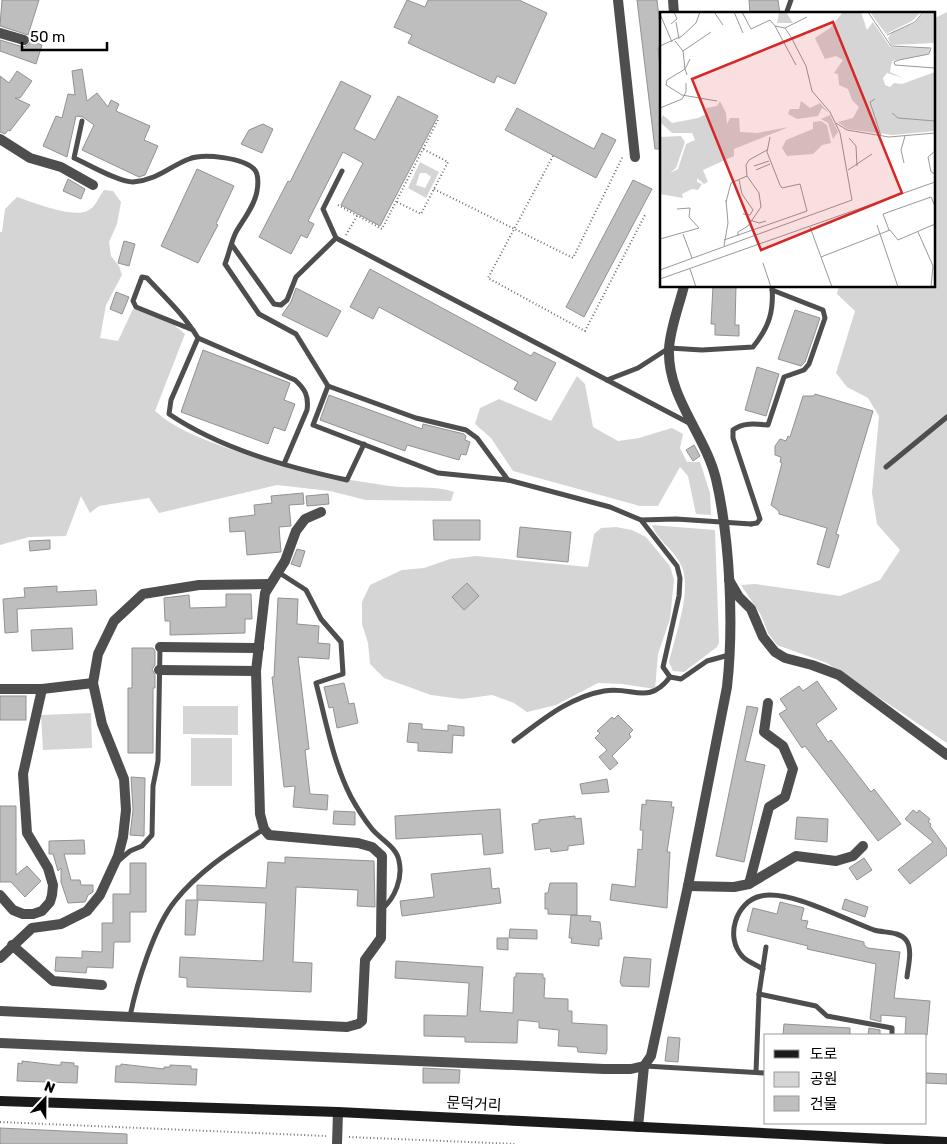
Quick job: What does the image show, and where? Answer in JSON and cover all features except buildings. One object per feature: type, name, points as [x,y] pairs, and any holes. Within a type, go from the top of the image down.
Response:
[{"type":"main road","name":"문덕거리","points":[[0,1101],[338,1112],[947,1142]]},
{"type":"street","points":[[618,0],[635,157]]},
{"type":"street","points":[[0,33],[24,40]]},
{"type":"street","points":[[0,138],[30,158],[61,167],[93,185]]},
{"type":"street","points":[[638,1127],[644,1066],[650,1056],[688,886],[727,686],[730,654],[728,577],[722,508],[715,477],[698,434],[690,423],[672,376],[669,348],[684,288]]},
{"type":"street","points":[[0,1011],[347,1027],[358,1024],[363,1012],[365,960],[381,938],[382,856],[372,847],[358,842],[269,835],[264,829],[260,814],[256,671],[265,593],[304,519],[322,512]]},
{"type":"street","points":[[728,577],[739,598],[751,609],[764,637],[775,652],[785,658],[839,675],[947,754]]},
{"type":"street","points":[[0,958],[32,928],[61,924],[87,911],[100,896],[116,862],[123,837],[126,810],[124,780],[102,724],[93,683],[98,654],[114,621],[128,605],[143,594],[199,585],[270,584]]},
{"type":"street","points":[[160,647],[259,648]]},
{"type":"street","points":[[159,670],[256,671]]},
{"type":"street","points":[[0,689],[42,689],[93,683]]},
{"type":"street","points":[[0,895],[13,910],[24,914],[34,914],[42,911],[50,902],[52,895],[53,885],[48,868],[27,833],[23,774],[42,689]]},
{"type":"street","points":[[749,884],[769,807],[785,797],[793,769],[783,746],[764,732],[768,703]]},
{"type":"street","points":[[688,886],[734,887],[749,884],[796,856],[836,861],[854,856],[863,846]]},
{"type":"street","points":[[12,945],[53,981],[63,984],[102,985]]},
{"type":"street","points":[[0,1043],[604,1070],[631,1069],[644,1066]]},
{"type":"street","points":[[337,1140],[338,1112]]},
{"type":"lane","points":[[787,12],[791,0]]},
{"type":"lane","points":[[82,122],[74,158],[132,182],[154,177],[171,170],[188,159],[199,156],[226,158],[254,169],[258,175],[257,193],[225,264],[259,314],[296,334],[328,386],[416,418],[466,430],[478,438],[508,480]]},
{"type":"lane","points":[[342,171],[323,209],[336,238],[690,423]]},
{"type":"lane","points":[[232,245],[274,304],[281,305],[287,300],[296,277],[336,238]]},
{"type":"lane","points":[[193,330],[136,307],[134,301],[142,277],[147,278],[180,313],[193,330],[198,338],[295,380],[304,389],[308,402],[307,410],[284,464]]},
{"type":"lane","points":[[328,386],[313,425],[438,473],[508,480],[610,507],[641,520],[676,519],[757,523],[760,519],[733,438],[733,430],[738,426],[754,423],[768,425],[784,377],[804,370],[809,364],[825,318],[823,310],[772,288]]},
{"type":"lane","points":[[607,380],[638,368],[669,348],[702,350],[753,347],[766,331],[774,303],[772,288]]},
{"type":"lane","points":[[198,338],[171,400],[169,414],[184,424],[229,445],[306,472],[347,480],[364,444]]},
{"type":"lane","points":[[886,467],[947,417]]},
{"type":"lane","points":[[641,520],[677,566],[680,578],[679,596],[663,667],[670,676],[681,679],[707,661],[730,654]]},
{"type":"lane","points":[[278,571],[306,590],[321,619],[341,642],[343,674],[316,683],[332,747],[350,796],[373,830],[395,851],[399,860],[395,894],[390,902],[381,909]]},
{"type":"lane","points":[[116,862],[130,851],[142,846],[152,835],[152,786],[158,761],[160,647]]},
{"type":"lane","points":[[514,741],[558,709],[581,697],[605,690],[653,693],[662,688],[670,676]]},
{"type":"lane","points":[[130,1016],[150,948],[173,903],[188,886],[224,855],[264,829]]},
{"type":"lane","points":[[763,969],[743,957],[735,942],[734,926],[738,913],[747,902],[761,896],[773,895],[809,903],[876,931],[901,935],[907,941],[909,953],[907,977]]},
{"type":"lane","points":[[756,1072],[759,994],[766,947]]},
{"type":"lane","points":[[759,994],[816,1006],[827,1016],[892,1028],[892,1034]]},
{"type":"lane","points":[[644,1066],[764,1073]]},
{"type":"path","points":[[338,205],[382,229],[438,120]]},
{"type":"path","points":[[396,202],[421,214],[448,162],[423,149]]},
{"type":"path","points":[[434,189],[573,258],[625,153]]},
{"type":"path","points":[[553,156],[488,278],[585,330],[645,215]]},
{"type":"path","points":[[343,242],[357,216]]},
{"type":"path","points":[[0,1122],[337,1140],[516,1144]]},
{"type":"green space","points":[[947,12],[947,743],[827,663],[777,645],[768,633],[761,615],[741,585],[755,584],[840,596],[880,580],[900,550],[877,524],[872,493],[879,416],[868,398],[847,387],[836,373],[855,311],[837,294],[838,288],[934,288],[934,18]]},
{"type":"green space","points":[[420,162],[439,172],[426,198],[408,188]],"holes":[[[420,173],[426,173],[431,177],[425,188],[416,185]]]},
{"type":"green space","points":[[104,190],[113,191],[121,202],[117,224],[109,242],[111,256],[119,266],[122,275],[106,305],[100,338],[118,341],[133,309],[164,317],[185,334],[155,411],[177,427],[193,435],[240,453],[324,475],[367,483],[446,490],[454,492],[451,501],[366,500],[330,491],[277,485],[159,513],[149,498],[99,506],[90,513],[81,496],[66,536],[29,537],[0,545],[0,232],[2,232],[5,209],[17,197],[62,211],[80,213],[93,207]]},
{"type":"green space","points":[[577,376],[585,384],[593,427],[618,441],[639,438],[672,428],[683,434],[680,448],[687,462],[700,462],[710,493],[711,515],[696,514],[688,476],[680,467],[658,506],[640,506],[513,471],[491,438],[475,424],[480,408],[499,399],[551,421]]},
{"type":"green space","points":[[652,525],[715,530],[719,643],[717,647],[684,672],[673,671],[669,662],[682,611],[685,585],[684,573],[677,558]]},
{"type":"green space","points":[[616,527],[632,530],[646,537],[670,566],[674,580],[670,619],[658,654],[655,689],[622,684],[598,683],[556,705],[527,712],[514,703],[492,695],[462,699],[431,695],[384,678],[370,664],[368,643],[362,624],[362,602],[370,585],[402,570],[424,568],[450,559],[476,556],[588,567],[594,534],[601,528]]},
{"type":"green space","points":[[183,706],[238,706],[238,735],[183,734]]},
{"type":"green space","points":[[91,713],[92,748],[43,750],[41,715]]},
{"type":"green space","points":[[191,738],[232,738],[232,786],[191,786]]}]
